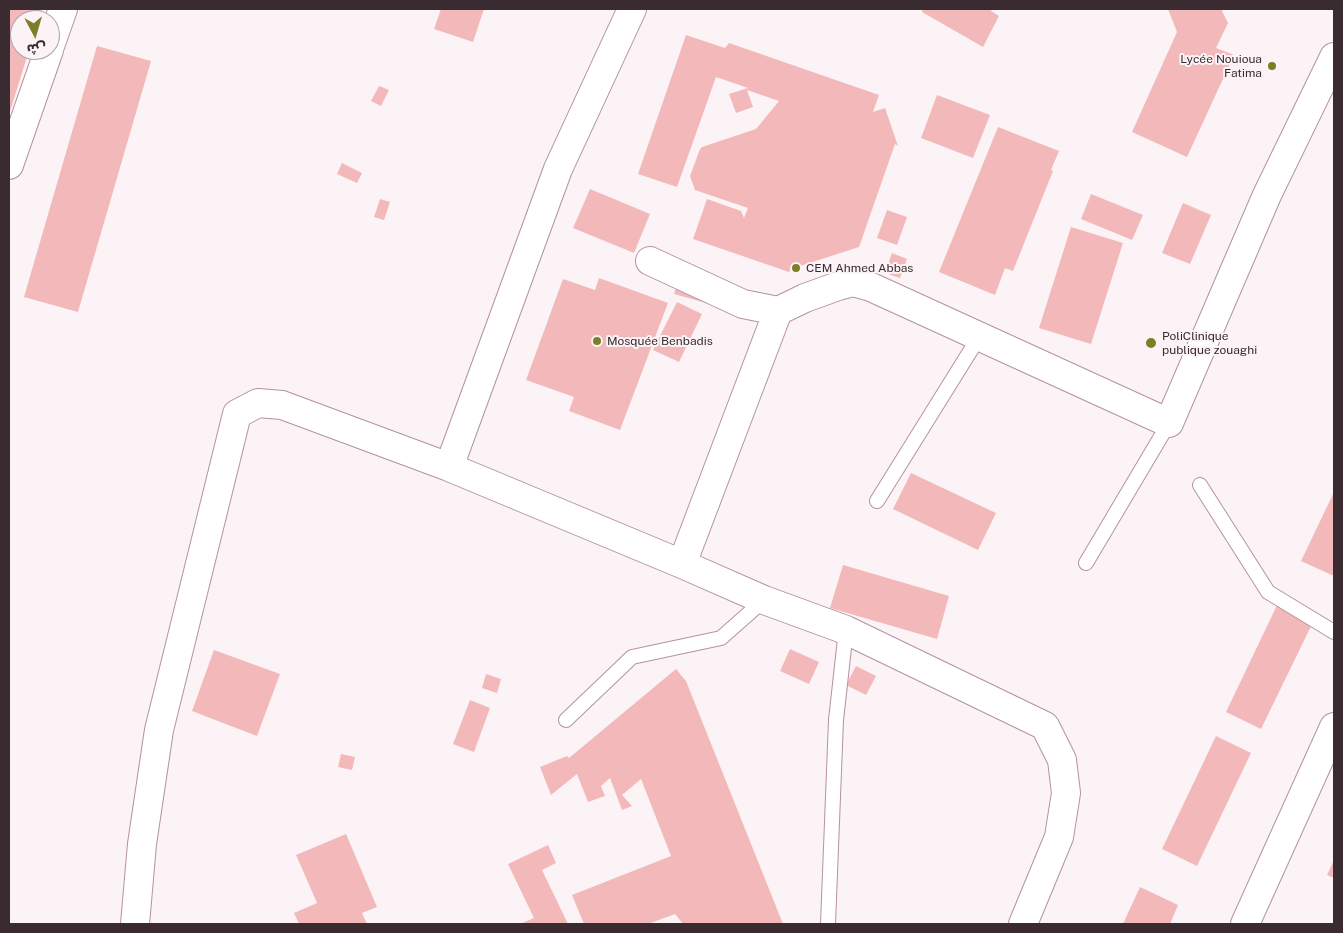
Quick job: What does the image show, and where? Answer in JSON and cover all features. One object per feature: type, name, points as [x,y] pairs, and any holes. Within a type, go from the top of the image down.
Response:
[{"type":"street","points":[[449,467],[558,169],[632,9]]},
{"type":"street","points":[[650,261],[743,304],[778,311],[805,298],[852,282],[871,287],[1170,423],[1267,195],[1334,57]]},
{"type":"street","points":[[9,165],[45,60]]},
{"type":"street","points":[[682,564],[778,311]]},
{"type":"street","points":[[135,924],[142,844],[159,730],[237,414],[258,403],[282,405],[449,467],[764,600],[846,630],[1045,726],[1062,760],[1066,793],[1059,837],[1023,924]]},
{"type":"street","points":[[1245,924],[1334,727]]},
{"type":"lane","points":[[877,501],[979,337]]},
{"type":"lane","points":[[1086,563],[1170,423]]},
{"type":"lane","points":[[1200,485],[1268,592],[1334,632]]},
{"type":"lane","points":[[566,720],[632,657],[721,638],[764,600]]},
{"type":"lane","points":[[828,924],[836,720],[846,630]]},
{"type":"building","points":[[9,9],[42,9],[10,10],[10,60],[26,60],[9,115]]},
{"type":"building","points":[[441,9],[484,9],[473,42],[434,29]]},
{"type":"building","points":[[923,9],[992,9],[991,11],[999,16],[983,47],[922,12]]},
{"type":"building","points":[[1168,9],[1221,9],[1228,23],[1216,48],[1234,55],[1187,157],[1132,132],[1177,32]]},
{"type":"building","points":[[686,35],[725,48],[729,43],[879,95],[873,112],[885,108],[898,146],[895,144],[859,247],[791,269],[789,272],[693,239],[707,199],[741,211],[744,218],[748,208],[695,190],[690,176],[700,149],[756,129],[779,101],[747,90],[753,107],[736,113],[729,94],[748,88],[716,77],[677,187],[638,174]]},
{"type":"building","points":[[97,46],[151,61],[78,312],[24,297]]},
{"type":"building","points":[[379,86],[389,90],[381,106],[371,101]]},
{"type":"building","points":[[937,95],[990,115],[973,158],[921,138]]},
{"type":"building","points":[[998,127],[1059,151],[1051,170],[1053,171],[1013,271],[1005,268],[995,295],[939,272]]},
{"type":"building","points":[[342,163],[362,173],[357,183],[337,174]]},
{"type":"building","points":[[590,189],[650,214],[634,253],[573,228]]},
{"type":"building","points":[[1091,194],[1143,215],[1132,240],[1081,219]]},
{"type":"building","points":[[380,199],[390,202],[384,220],[374,217]]},
{"type":"building","points":[[1183,203],[1211,215],[1190,264],[1162,253]]},
{"type":"building","points":[[887,210],[907,217],[897,245],[877,238]]},
{"type":"building","points":[[1071,227],[1123,243],[1091,344],[1039,328]]},
{"type":"building","points":[[892,253],[907,259],[900,278],[885,273]]},
{"type":"building","points":[[679,277],[713,305],[674,294]]},
{"type":"building","name":"Mosquée Benbadis","points":[[599,278],[668,303],[620,430],[569,411],[574,397],[526,380],[563,279],[595,290]]},
{"type":"building","points":[[677,302],[702,314],[679,362],[653,350]]},
{"type":"building","points":[[911,473],[996,513],[978,550],[893,509]]},
{"type":"building","points":[[1334,492],[1334,576],[1301,561]]},
{"type":"building","points":[[843,565],[949,596],[937,639],[830,608]]},
{"type":"building","points":[[1280,599],[1316,616],[1261,729],[1226,712]]},
{"type":"building","points":[[790,649],[819,662],[809,684],[780,671]]},
{"type":"building","points":[[214,650],[280,674],[257,736],[192,711]]},
{"type":"building","points":[[856,666],[876,676],[866,695],[846,685]]},
{"type":"building","points":[[676,669],[686,681],[783,924],[683,924],[675,914],[648,924],[584,924],[572,895],[671,856],[641,779],[622,795],[632,806],[622,810],[610,778],[601,786],[605,796],[588,802],[577,774],[551,795],[540,767],[567,756],[569,758]]},
{"type":"building","points":[[486,674],[501,679],[497,693],[482,688]]},
{"type":"building","points":[[470,700],[490,708],[474,752],[453,744]]},
{"type":"building","points":[[1216,736],[1251,753],[1197,866],[1162,849]]},
{"type":"building","points":[[341,754],[355,757],[352,770],[338,767]]},
{"type":"building","points":[[346,834],[377,907],[362,913],[367,924],[299,924],[294,913],[317,903],[296,855]]},
{"type":"building","points":[[548,845],[556,863],[542,870],[568,924],[520,924],[534,918],[508,864]]},
{"type":"building","points":[[1334,860],[1334,878],[1327,875]]},
{"type":"building","points":[[1140,887],[1178,905],[1170,924],[1123,924]]},
{"type":"place","name":"Lycée Nouioua Fatima","points":[[1272,66]]},
{"type":"place","name":"CEM Ahmed Abbas","points":[[796,268]]},
{"type":"place","name":"Mosquée Benbadis","points":[[597,341]]},
{"type":"place","name":"PoliClinique publique zouaghi","points":[[1151,343]]}]
